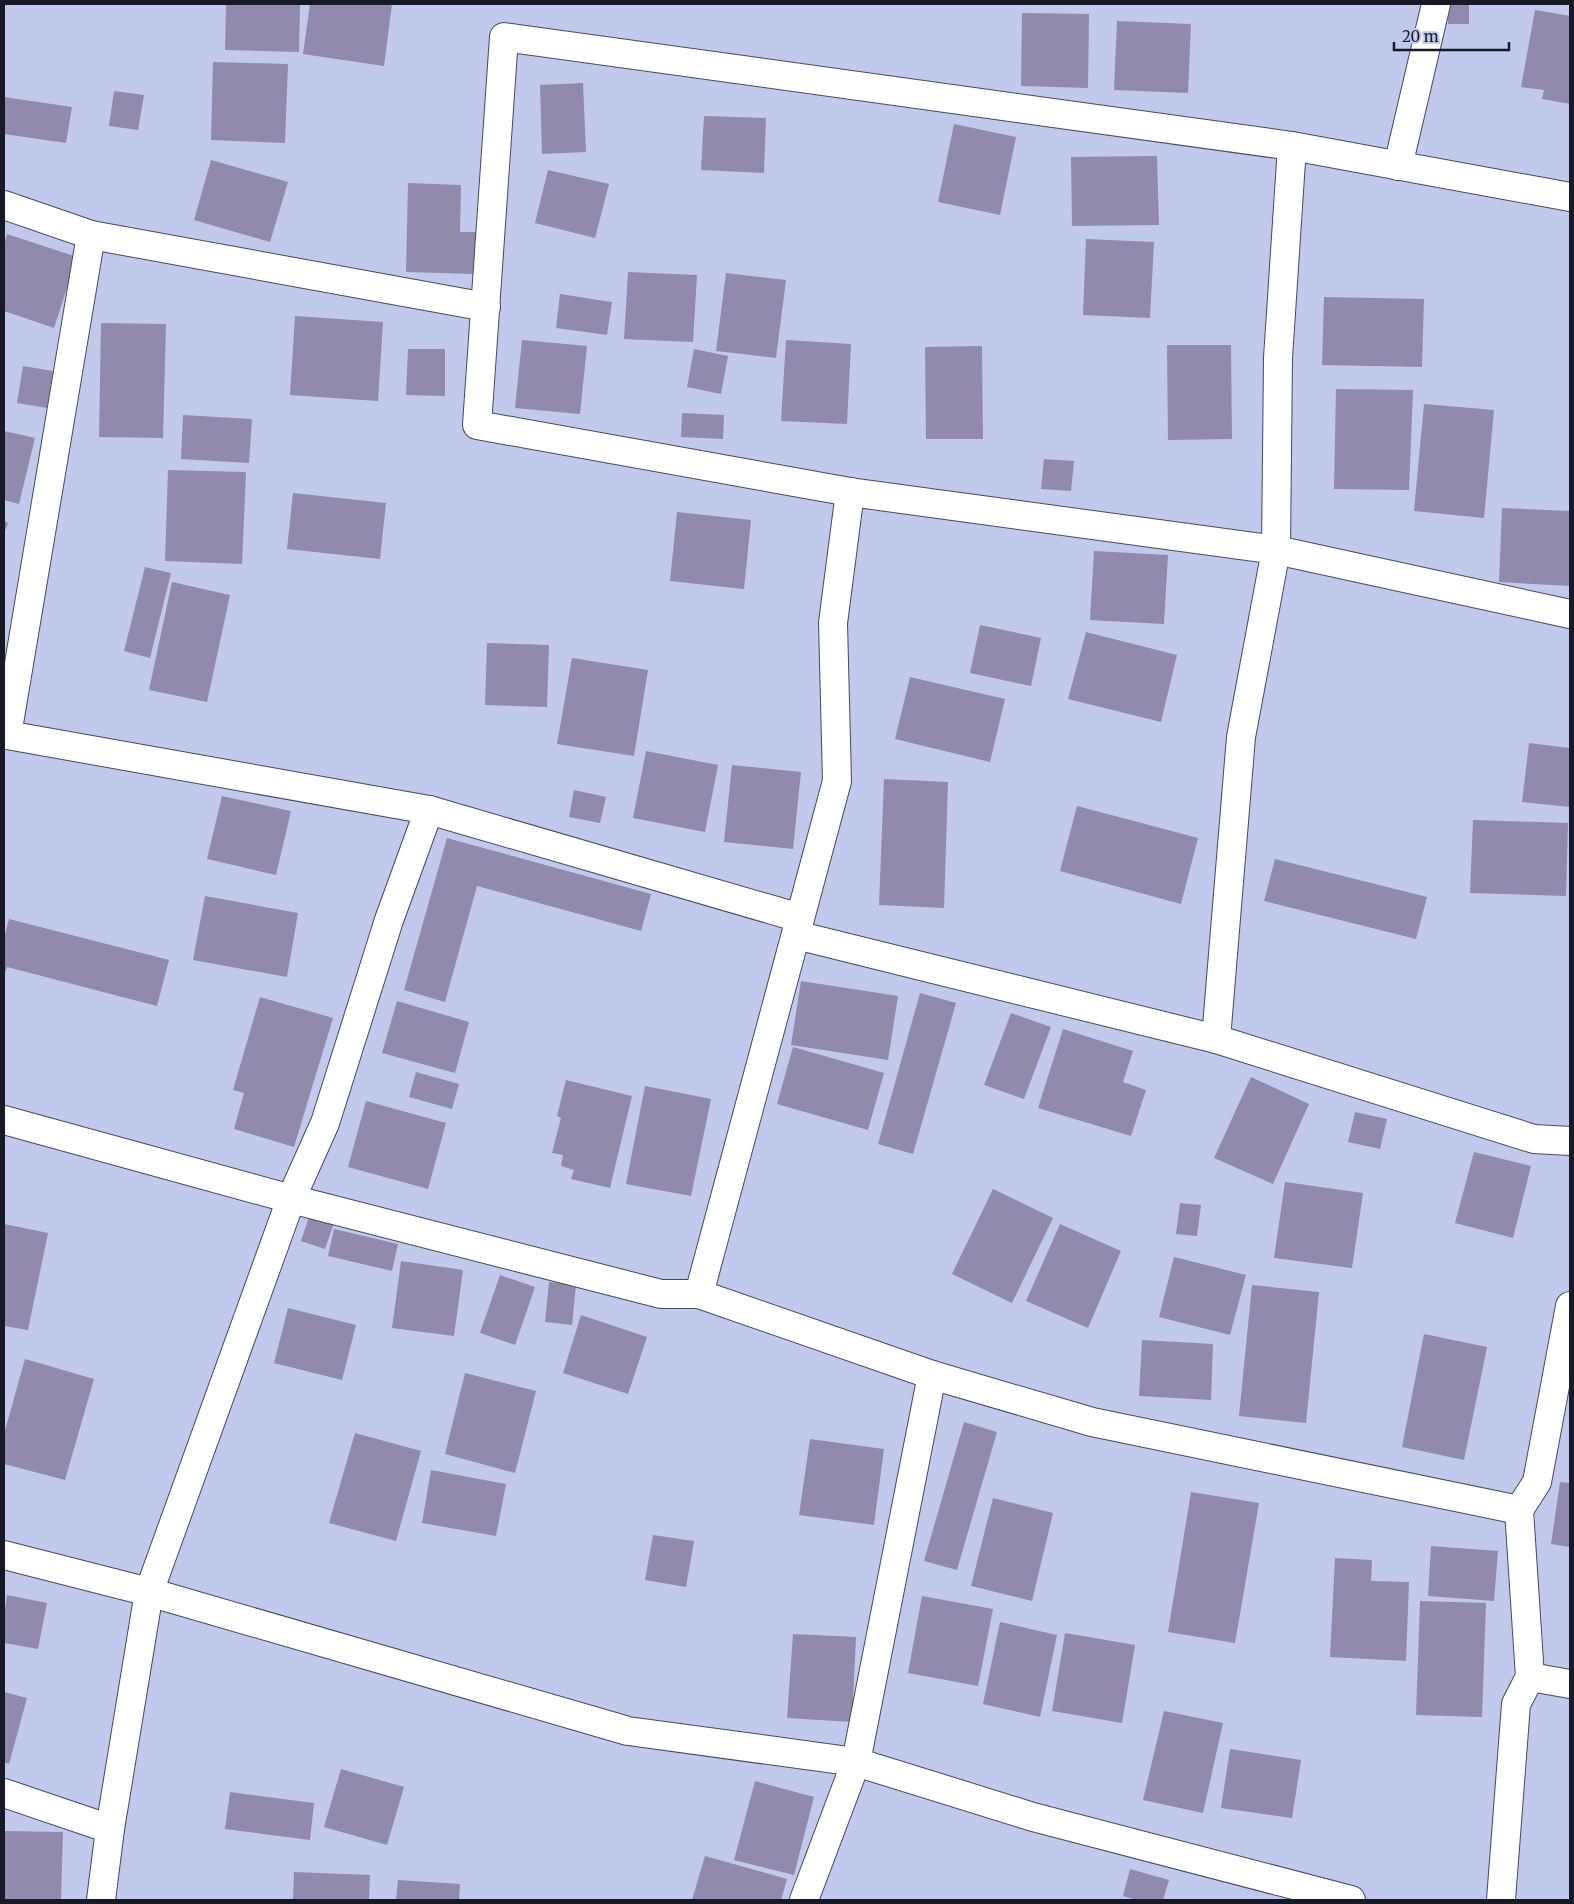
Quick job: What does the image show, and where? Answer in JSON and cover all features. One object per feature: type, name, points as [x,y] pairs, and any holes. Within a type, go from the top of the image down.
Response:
[{"type":"street","points":[[1398,166],[1436,4]]},
{"type":"street","points":[[1570,197],[1292,146],[504,37],[477,425],[850,492],[1276,550],[1570,614]]},
{"type":"street","points":[[1216,1039],[1241,737],[1276,550],[1278,358],[1292,146]]},
{"type":"street","points":[[4,205],[91,235],[486,307]]},
{"type":"street","points":[[91,235],[5,737],[429,810],[798,927],[1216,1039],[1534,1139],[1570,1142]]},
{"type":"street","points":[[699,1294],[837,781],[834,623],[850,492]]},
{"type":"street","points":[[101,1900],[110,1828],[149,1592],[291,1199],[325,1123],[389,920],[429,810]]},
{"type":"street","points":[[4,1120],[291,1199],[662,1294],[699,1294],[932,1375],[1092,1422],[1519,1510]]},
{"type":"street","points":[[1501,1900],[1516,1704],[1530,1677],[1519,1510],[1537,1482],[1570,1306]]},
{"type":"street","points":[[804,1900],[856,1762],[932,1375]]},
{"type":"street","points":[[4,1555],[149,1592],[628,1731],[856,1762],[1033,1816],[1351,1900]]},
{"type":"street","points":[[1530,1677],[1570,1684]]},
{"type":"street","points":[[4,1793],[110,1828]]},
{"type":"building","points":[[226,4],[300,4],[299,52],[225,50]]},
{"type":"building","points":[[310,4],[392,4],[384,66],[303,54]]},
{"type":"building","points":[[1448,4],[1469,4],[1469,24],[1448,24]]},
{"type":"building","points":[[1535,10],[1570,16],[1570,104],[1542,99],[1544,90],[1521,87]]},
{"type":"building","points":[[1022,13],[1089,14],[1088,88],[1021,86]]},
{"type":"building","points":[[1117,21],[1191,24],[1188,93],[1114,90]]},
{"type":"building","points":[[213,62],[288,64],[285,143],[211,140]]},
{"type":"building","points":[[583,83],[586,152],[542,154],[540,85]]},
{"type":"building","points":[[114,91],[144,95],[138,130],[109,126]]},
{"type":"building","points":[[4,97],[72,107],[66,143],[4,134]]},
{"type":"building","points":[[704,116],[766,118],[764,173],[701,170]]},
{"type":"building","points":[[954,124],[1016,137],[1000,215],[938,202]]},
{"type":"building","points":[[1157,156],[1159,225],[1072,226],[1071,157]]},
{"type":"building","points":[[211,160],[288,182],[270,242],[194,220]]},
{"type":"building","points":[[548,170],[609,184],[595,238],[535,223]]},
{"type":"building","points":[[408,183],[461,185],[460,232],[476,232],[474,274],[406,272]]},
{"type":"building","points":[[7,234],[77,257],[54,328],[4,311],[4,245]]},
{"type":"building","points":[[1086,239],[1154,242],[1150,318],[1083,315]]},
{"type":"building","points":[[628,272],[697,275],[693,342],[624,339]]},
{"type":"building","points":[[726,273],[786,280],[776,358],[716,351]]},
{"type":"building","points":[[560,294],[612,302],[607,335],[556,328]]},
{"type":"building","points":[[1324,297],[1424,299],[1422,367],[1322,365]]},
{"type":"building","points":[[295,316],[383,322],[378,401],[290,395]]},
{"type":"building","points":[[101,323],[166,324],[163,438],[99,437]]},
{"type":"building","points":[[522,340],[587,346],[580,414],[515,408]]},
{"type":"building","points":[[786,340],[851,344],[847,424],[781,421]]},
{"type":"building","points":[[1167,345],[1231,345],[1232,439],[1168,440]]},
{"type":"building","points":[[982,346],[983,439],[926,439],[925,347]]},
{"type":"building","points":[[408,349],[445,349],[445,396],[406,395]]},
{"type":"building","points":[[694,349],[728,356],[721,394],[687,387]]},
{"type":"building","points":[[23,366],[53,371],[47,408],[17,403]]},
{"type":"building","points":[[1336,389],[1413,390],[1409,490],[1334,489]]},
{"type":"building","points":[[1424,404],[1494,410],[1484,518],[1414,511]]},
{"type":"building","points":[[682,413],[724,415],[723,439],[681,437]]},
{"type":"building","points":[[183,415],[252,419],[249,463],[181,459]]},
{"type":"building","points":[[4,431],[35,438],[19,504],[4,500]]},
{"type":"building","points":[[1044,459],[1074,461],[1071,491],[1041,489]]},
{"type":"building","points":[[168,470],[246,472],[242,564],[165,561]]},
{"type":"building","points":[[293,493],[386,503],[380,559],[287,549]]},
{"type":"building","points":[[1502,508],[1570,511],[1570,586],[1499,582]]},
{"type":"building","points":[[677,512],[751,520],[744,589],[670,581]]},
{"type":"building","points":[[4,521],[8,523],[4,533]]},
{"type":"building","points":[[1094,551],[1168,555],[1164,624],[1090,620]]},
{"type":"building","points":[[145,567],[171,573],[150,658],[124,651]]},
{"type":"building","points":[[172,582],[230,595],[207,702],[149,690]]},
{"type":"building","points":[[980,625],[1041,638],[1031,686],[970,673]]},
{"type":"building","points":[[1086,632],[1177,655],[1161,722],[1068,699]]},
{"type":"building","points":[[487,643],[549,645],[547,707],[485,705]]},
{"type":"building","points":[[572,658],[648,670],[634,756],[557,744]]},
{"type":"building","points":[[910,677],[1005,699],[990,762],[895,739]]},
{"type":"building","points":[[1529,743],[1570,748],[1570,807],[1522,802]]},
{"type":"building","points":[[646,751],[718,765],[705,832],[633,818]]},
{"type":"building","points":[[732,765],[801,772],[793,849],[724,842]]},
{"type":"building","points":[[884,779],[948,782],[944,908],[879,905]]},
{"type":"building","points":[[574,790],[606,797],[600,823],[569,817]]},
{"type":"building","points":[[222,796],[291,811],[276,875],[207,859]]},
{"type":"building","points":[[1077,806],[1198,838],[1181,904],[1060,871]]},
{"type":"building","points":[[1473,820],[1568,823],[1566,896],[1470,893]]},
{"type":"building","points":[[447,838],[651,894],[641,931],[477,886],[445,1002],[404,990]]},
{"type":"building","points":[[1275,859],[1427,897],[1416,939],[1264,901]]},
{"type":"building","points":[[205,896],[298,913],[287,977],[193,960]]},
{"type":"building","points":[[9,919],[169,960],[157,1006],[7,967],[4,976],[4,938]]},
{"type":"building","points":[[801,981],[898,996],[888,1060],[791,1045]]},
{"type":"building","points":[[920,993],[956,1003],[913,1154],[878,1144]]},
{"type":"building","points":[[260,997],[333,1018],[294,1147],[234,1129],[244,1093],[233,1090]]},
{"type":"building","points":[[397,1001],[469,1022],[455,1073],[382,1053]]},
{"type":"building","points":[[1011,1013],[1051,1027],[1024,1099],[984,1085]]},
{"type":"building","points":[[1063,1029],[1133,1051],[1123,1082],[1146,1090],[1131,1136],[1038,1108]]},
{"type":"building","points":[[793,1047],[884,1073],[868,1130],[777,1104]]},
{"type":"building","points":[[416,1072],[459,1084],[452,1109],[409,1097]]},
{"type":"building","points":[[1251,1077],[1309,1104],[1273,1184],[1214,1158]]},
{"type":"building","points":[[566,1080],[632,1096],[610,1188],[571,1179],[574,1170],[561,1166],[563,1155],[552,1153],[561,1118],[557,1116]]},
{"type":"building","points":[[645,1086],[711,1099],[691,1196],[626,1184]]},
{"type":"building","points":[[366,1101],[446,1123],[428,1189],[348,1167]]},
{"type":"building","points":[[1355,1112],[1387,1119],[1380,1149],[1348,1142]]},
{"type":"building","points":[[1474,1152],[1531,1166],[1513,1238],[1455,1223]]},
{"type":"building","points":[[1285,1182],[1363,1193],[1352,1268],[1274,1258]]},
{"type":"building","points":[[993,1189],[1053,1218],[1012,1303],[952,1274]]},
{"type":"building","points":[[1180,1203],[1201,1205],[1197,1236],[1176,1234]]},
{"type":"building","points":[[310,1214],[334,1223],[325,1249],[301,1241]]},
{"type":"building","points":[[4,1224],[48,1233],[28,1330],[4,1326]]},
{"type":"building","points":[[1060,1224],[1121,1251],[1088,1328],[1026,1301]]},
{"type":"building","points":[[334,1229],[398,1244],[392,1271],[328,1256]]},
{"type":"building","points":[[1174,1257],[1246,1275],[1230,1335],[1159,1317]]},
{"type":"building","points":[[401,1261],[463,1270],[454,1336],[392,1328]]},
{"type":"building","points":[[500,1275],[535,1287],[515,1345],[480,1333]]},
{"type":"building","points":[[549,1282],[576,1285],[572,1325],[545,1322]]},
{"type":"building","points":[[1252,1285],[1319,1292],[1306,1423],[1239,1416]]},
{"type":"building","points":[[288,1308],[356,1325],[342,1380],[274,1363]]},
{"type":"building","points":[[581,1315],[647,1337],[628,1394],[563,1373]]},
{"type":"building","points":[[1424,1334],[1487,1347],[1464,1460],[1402,1447]]},
{"type":"building","points":[[1142,1340],[1213,1344],[1211,1400],[1139,1396]]},
{"type":"building","points":[[25,1359],[94,1379],[65,1480],[4,1464],[4,1434]]},
{"type":"building","points":[[465,1373],[536,1391],[515,1473],[445,1454]]},
{"type":"building","points":[[964,1422],[997,1432],[957,1570],[924,1561]]},
{"type":"building","points":[[355,1433],[421,1451],[396,1541],[329,1523]]},
{"type":"building","points":[[810,1439],[884,1449],[874,1525],[799,1515]]},
{"type":"building","points":[[431,1470],[506,1484],[496,1536],[422,1523]]},
{"type":"building","points":[[1560,1482],[1570,1483],[1570,1547],[1551,1544]]},
{"type":"building","points":[[1191,1492],[1259,1503],[1235,1643],[1168,1632]]},
{"type":"building","points":[[993,1498],[1053,1513],[1032,1601],[971,1586]]},
{"type":"building","points":[[653,1535],[694,1541],[686,1587],[645,1580]]},
{"type":"building","points":[[1431,1546],[1498,1551],[1494,1601],[1428,1596]]},
{"type":"building","points":[[1335,1558],[1372,1560],[1371,1581],[1409,1582],[1406,1661],[1330,1657]]},
{"type":"building","points":[[7,1595],[47,1603],[38,1649],[4,1643],[4,1616]]},
{"type":"building","points":[[922,1596],[993,1609],[978,1686],[908,1673]]},
{"type":"building","points":[[1420,1601],[1486,1603],[1482,1717],[1416,1715]]},
{"type":"building","points":[[1000,1622],[1057,1635],[1040,1717],[983,1704]]},
{"type":"building","points":[[1065,1633],[1135,1645],[1122,1723],[1052,1711]]},
{"type":"building","points":[[793,1634],[856,1637],[852,1722],[787,1718]]},
{"type":"building","points":[[4,1692],[27,1698],[9,1764],[4,1762]]},
{"type":"building","points":[[1164,1711],[1223,1723],[1203,1813],[1143,1800]]},
{"type":"building","points":[[1230,1749],[1301,1760],[1292,1818],[1221,1808]]},
{"type":"building","points":[[341,1769],[404,1787],[387,1845],[324,1827]]},
{"type":"building","points":[[755,1781],[814,1797],[794,1875],[734,1860]]},
{"type":"building","points":[[230,1792],[314,1803],[310,1840],[225,1829]]},
{"type":"building","points":[[4,1831],[63,1832],[61,1900],[4,1900]]},
{"type":"building","points":[[705,1856],[787,1879],[781,1900],[692,1900]]},
{"type":"building","points":[[1130,1869],[1169,1880],[1163,1900],[1137,1900],[1123,1896]]},
{"type":"building","points":[[294,1872],[370,1875],[369,1900],[293,1900]]},
{"type":"building","points":[[398,1880],[460,1884],[459,1900],[396,1900]]}]
